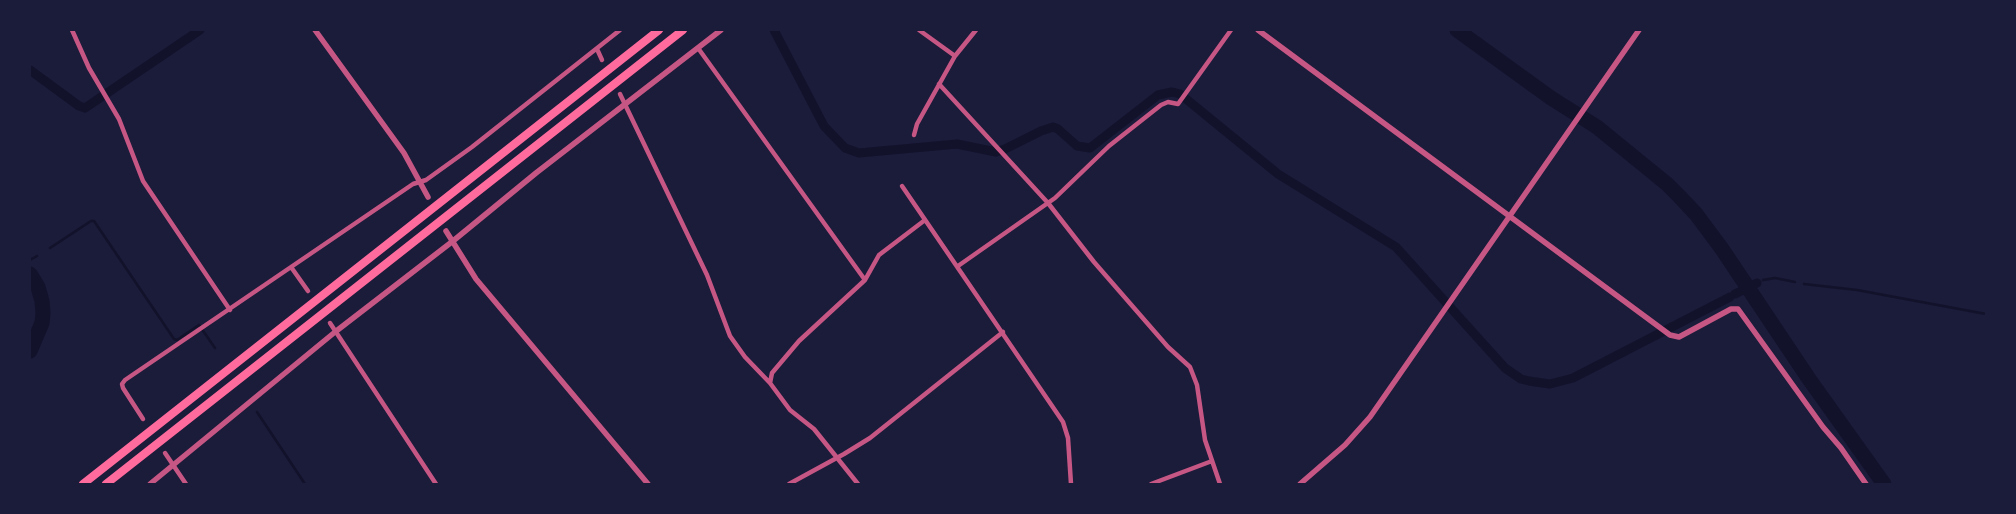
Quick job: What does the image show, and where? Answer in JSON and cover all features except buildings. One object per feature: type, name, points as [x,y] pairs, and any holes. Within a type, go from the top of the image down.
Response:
[{"type":"highway","points":[[83,484],[659,30]]},
{"type":"highway","points":[[106,484],[683,30]]},
{"type":"street","points":[[72,30],[89,68],[119,120],[143,181],[230,310]]},
{"type":"street","points":[[315,30],[404,153],[428,197]]},
{"type":"street","points":[[143,419],[122,388],[123,382],[413,184],[426,180],[472,147],[620,30]]},
{"type":"street","points":[[150,484],[335,332],[721,30]]},
{"type":"street","points":[[919,30],[955,56]]},
{"type":"street","points":[[914,135],[917,124],[955,56],[976,30]]},
{"type":"street","points":[[958,266],[1048,203],[1132,127],[1165,103],[1172,102],[1178,104],[1231,30]]},
{"type":"street","points":[[1258,30],[1670,335],[1679,337],[1731,309],[1738,309],[1823,428],[1841,448],[1865,482],[1857,484]]},
{"type":"street","points":[[1300,484],[1345,445],[1370,417],[1640,30]]},
{"type":"street","points":[[698,48],[865,280]]},
{"type":"street","points":[[597,49],[602,60]]},
{"type":"street","points":[[939,84],[1048,203],[1094,262],[1168,347],[1190,367],[1196,379],[1205,440],[1220,484]]},
{"type":"street","points":[[620,94],[707,275],[730,336],[745,357],[770,383],[790,410],[810,425],[858,484]]},
{"type":"street","points":[[902,186],[1063,422],[1068,438],[1071,484]]},
{"type":"street","points":[[770,383],[772,373],[799,341],[865,280],[879,255],[926,220]]},
{"type":"street","points":[[446,231],[476,279],[648,484]]},
{"type":"street","points":[[291,267],[308,291]]},
{"type":"street","points":[[330,323],[436,484]]},
{"type":"street","points":[[789,484],[870,438],[1003,332]]},
{"type":"street","points":[[165,453],[186,484]]},
{"type":"street","points":[[1150,484],[1212,461]]},
{"type":"waterway","points":[[30,70],[79,106],[85,108],[200,30]]},
{"type":"waterway","points":[[774,30],[824,126],[845,148],[859,153],[957,144],[996,152],[1053,127],[1058,129],[1077,146],[1090,148],[1158,95],[1172,92],[1180,94],[1278,174],[1396,247],[1505,368],[1521,379],[1550,384],[1573,378],[1730,297]]},
{"type":"waterway","points":[[1457,30],[1551,98],[1597,127],[1667,184],[1696,214],[1722,249],[1809,379],[1884,484]]},
{"type":"waterway","points":[[50,248],[91,221],[94,221],[174,339],[177,340],[199,325],[215,348]]},
{"type":"waterway","points":[[30,260],[37,256]]},
{"type":"waterway","points":[[30,274],[38,287],[43,313],[42,323],[30,351]]},
{"type":"waterway","points":[[1763,280],[1775,278],[1795,282]]},
{"type":"waterway","points":[[1735,294],[1757,283]]},
{"type":"waterway","points":[[1804,284],[1857,290],[1986,314]]},
{"type":"waterway","points":[[257,412],[305,484]]}]
